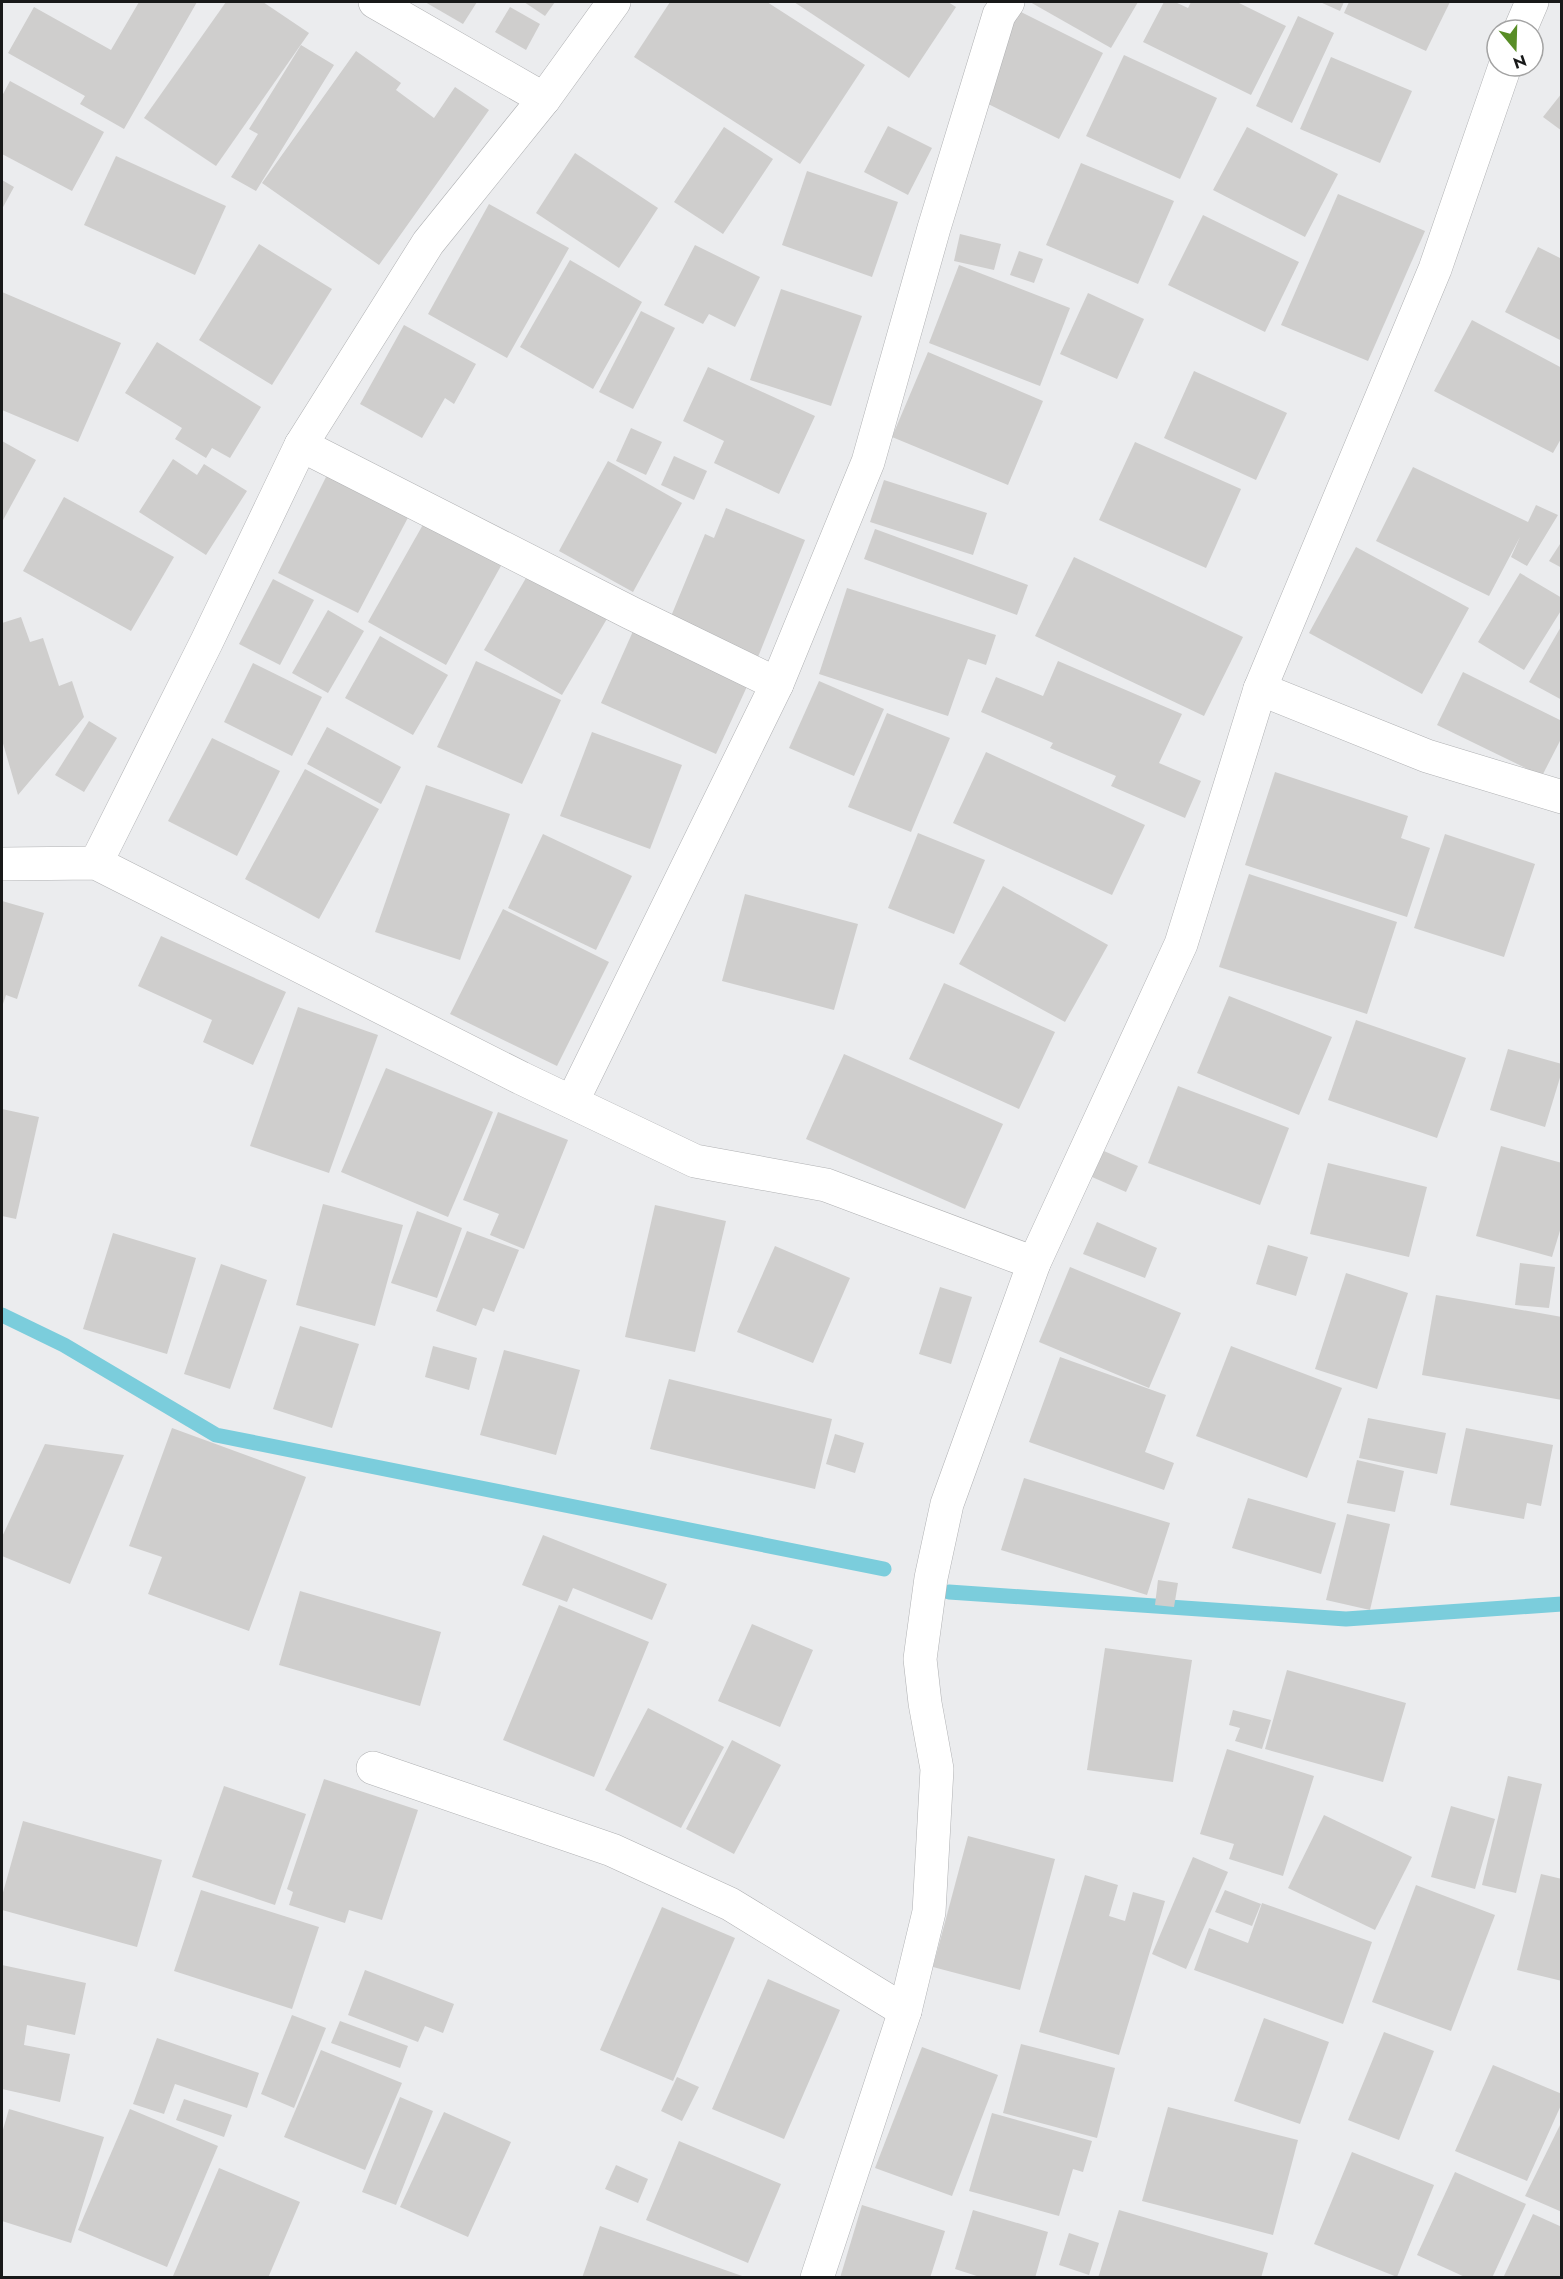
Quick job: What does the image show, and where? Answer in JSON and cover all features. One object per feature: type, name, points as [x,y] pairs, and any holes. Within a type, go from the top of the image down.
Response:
[{"type":"street","points":[[375,2],[544,99]]},
{"type":"street","points":[[96,863],[207,641],[301,445],[428,243],[544,99],[614,2]]},
{"type":"street","points":[[572,1102],[777,684],[868,462],[934,228],[999,15],[1008,2]]},
{"type":"street","points":[[1525,18],[1532,2]]},
{"type":"street","points":[[817,2277],[905,2011],[928,1912],[937,1769],[920,1659],[931,1578],[947,1504],[1034,1263],[1181,944],[1260,689],[1435,269],[1501,78]]},
{"type":"street","points":[[301,445],[631,613],[777,684]]},
{"type":"street","points":[[1260,689],[1426,756],[1562,797]]},
{"type":"street","points":[[2,864],[96,863],[572,1102],[695,1161],[826,1185],[1034,1263]]},
{"type":"street","points":[[373,1768],[623,1854],[730,1904],[905,2011]]},
{"type":"building","points":[[139,2],[197,2],[124,129],[80,104],[85,96],[8,53],[34,7],[111,50]]},
{"type":"building","points":[[226,2],[263,2],[309,33],[216,166],[144,118]]},
{"type":"building","points":[[425,2],[477,2],[463,24]]},
{"type":"building","points":[[524,2],[555,2],[545,16]]},
{"type":"building","points":[[670,2],[767,2],[865,65],[800,164],[634,57]]},
{"type":"building","points":[[794,2],[948,2],[956,7],[909,78]]},
{"type":"building","points":[[1030,2],[1138,2],[1111,48]]},
{"type":"building","points":[[1164,2],[1175,2],[1188,8],[1191,2],[1237,2],[1286,26],[1251,95],[1143,42]]},
{"type":"building","points":[[1320,2],[1344,2],[1340,11]]},
{"type":"building","points":[[1349,2],[1450,2],[1426,51],[1344,13]]},
{"type":"building","points":[[510,7],[540,24],[526,50],[495,32]]},
{"type":"building","points":[[1019,11],[1103,53],[1059,139],[976,98]]},
{"type":"building","points":[[1298,16],[1334,33],[1292,123],[1256,106]]},
{"type":"building","points":[[301,45],[334,65],[256,191],[231,177],[258,134],[249,129]]},
{"type":"building","points":[[356,51],[401,83],[396,90],[434,118],[455,87],[489,110],[379,265],[262,183]]},
{"type":"building","points":[[1124,55],[1217,98],[1180,179],[1086,136]]},
{"type":"building","points":[[1331,57],[1412,91],[1380,163],[1300,129]]},
{"type":"building","points":[[10,81],[104,132],[72,191],[2,154],[2,96]]},
{"type":"building","points":[[1562,93],[1562,131],[1543,117]]},
{"type":"building","points":[[888,126],[932,148],[908,195],[864,172]]},
{"type":"building","points":[[724,127],[773,159],[723,234],[674,202]]},
{"type":"building","points":[[1247,127],[1338,174],[1305,237],[1213,190]]},
{"type":"building","points":[[575,153],[658,208],[619,268],[536,213]]},
{"type":"building","points":[[116,156],[226,206],[195,275],[84,225]]},
{"type":"building","points":[[1081,163],[1174,201],[1138,284],[1046,245]]},
{"type":"building","points":[[807,171],[898,202],[872,277],[782,245]]},
{"type":"building","points":[[2,180],[14,187],[2,209]]},
{"type":"building","points":[[1338,194],[1425,231],[1368,361],[1281,325]]},
{"type":"building","points":[[489,204],[569,248],[507,358],[428,314]]},
{"type":"building","points":[[1203,215],[1299,262],[1265,332],[1168,285]]},
{"type":"building","points":[[960,234],[1001,244],[994,270],[954,261]]},
{"type":"building","points":[[259,244],[332,289],[272,385],[199,340]]},
{"type":"building","points":[[695,245],[760,277],[735,327],[709,314],[703,324],[664,305]]},
{"type":"building","points":[[1538,247],[1562,259],[1562,341],[1505,312]]},
{"type":"building","points":[[1019,251],[1043,259],[1034,283],[1010,275]]},
{"type":"building","points":[[570,260],[642,302],[593,389],[520,347]]},
{"type":"building","points":[[959,265],[1070,308],[1040,386],[929,343]]},
{"type":"building","points":[[781,289],[862,316],[831,406],[750,380]]},
{"type":"building","points":[[2,292],[121,343],[78,442],[2,410]]},
{"type":"building","points":[[1088,293],[1144,319],[1117,379],[1060,354]]},
{"type":"building","points":[[641,311],[675,328],[633,409],[599,392]]},
{"type":"building","points":[[1472,320],[1562,368],[1562,437],[1553,453],[1434,391]]},
{"type":"building","points":[[404,325],[476,364],[454,404],[445,398],[422,438],[360,404]]},
{"type":"building","points":[[157,342],[261,407],[230,458],[212,448],[206,458],[175,439],[182,428],[125,393]]},
{"type":"building","points":[[928,352],[1043,401],[1008,485],[892,437]]},
{"type":"building","points":[[708,367],[815,416],[779,494],[714,463],[724,441],[683,421]]},
{"type":"building","points":[[1194,371],[1287,413],[1256,480],[1164,438]]},
{"type":"building","points":[[631,428],[662,442],[646,475],[616,461]]},
{"type":"building","points":[[2,441],[36,460],[2,522]]},
{"type":"building","points":[[1135,442],[1241,489],[1206,568],[1099,520]]},
{"type":"building","points":[[674,456],[707,471],[694,500],[661,485]]},
{"type":"building","points":[[173,459],[197,475],[204,464],[247,491],[206,555],[139,512]]},
{"type":"building","points":[[608,461],[682,503],[633,592],[559,551]]},
{"type":"building","points":[[331,467],[413,508],[358,613],[278,573]]},
{"type":"building","points":[[1413,467],[1528,522],[1536,505],[1558,515],[1527,566],[1511,557],[1520,537],[1489,596],[1376,541]]},
{"type":"building","points":[[884,480],[987,513],[973,555],[870,522]]},
{"type":"building","points":[[64,497],[174,557],[131,631],[23,571]]},
{"type":"building","points":[[726,508],[805,540],[756,662],[667,626],[705,534],[714,538]]},
{"type":"building","points":[[425,521],[502,564],[446,665],[368,622]]},
{"type":"building","points":[[875,529],[1028,585],[1017,615],[864,559]]},
{"type":"building","points":[[1562,541],[1562,568],[1549,561]]},
{"type":"building","points":[[1356,547],[1469,608],[1422,694],[1309,633]]},
{"type":"building","points":[[1074,557],[1243,637],[1204,716],[1035,636]]},
{"type":"building","points":[[533,566],[611,612],[562,695],[484,650]]},
{"type":"building","points":[[1520,573],[1562,598],[1562,609],[1524,670],[1478,642]]},
{"type":"building","points":[[273,579],[314,600],[280,665],[239,644]]},
{"type":"building","points":[[847,588],[996,635],[986,665],[968,659],[948,716],[819,674]]},
{"type":"building","points":[[328,610],[364,631],[328,693],[292,673]]},
{"type":"building","points":[[21,617],[30,642],[43,638],[59,686],[72,681],[84,717],[18,795],[2,740],[2,623]]},
{"type":"building","points":[[1562,625],[1562,700],[1529,682]]},
{"type":"building","points":[[634,629],[750,680],[716,754],[601,703]]},
{"type":"building","points":[[380,636],[448,675],[413,735],[345,698]]},
{"type":"building","points":[[476,661],[561,700],[522,784],[437,747]]},
{"type":"building","points":[[1058,661],[1182,714],[1159,763],[1201,781],[1185,818],[1111,786],[1116,776],[1050,748],[1053,743],[981,712],[996,677],[1043,696]]},
{"type":"building","points":[[253,663],[322,697],[292,756],[224,722]]},
{"type":"building","points":[[1463,672],[1562,721],[1562,737],[1542,776],[1437,725]]},
{"type":"building","points":[[819,681],[884,709],[854,776],[789,748]]},
{"type":"building","points":[[887,713],[950,738],[911,832],[848,807]]},
{"type":"building","points":[[89,721],[117,738],[84,792],[55,775]]},
{"type":"building","points":[[327,727],[401,767],[381,804],[307,764]]},
{"type":"building","points":[[592,732],[682,765],[650,849],[560,816]]},
{"type":"building","points":[[212,738],[280,771],[237,856],[168,821]]},
{"type":"building","points":[[986,752],[1145,825],[1112,895],[953,823]]},
{"type":"building","points":[[305,769],[379,809],[319,919],[245,879]]},
{"type":"building","points":[[1275,772],[1408,816],[1401,838],[1430,848],[1407,917],[1245,865]]},
{"type":"building","points":[[426,785],[510,814],[460,960],[375,932]]},
{"type":"building","points":[[918,833],[985,860],[954,934],[888,908]]},
{"type":"building","points":[[543,834],[632,876],[596,950],[508,908]]},
{"type":"building","points":[[1445,834],[1535,864],[1504,957],[1414,928]]},
{"type":"building","points":[[1249,874],[1397,922],[1367,1014],[1219,967]]},
{"type":"building","points":[[1003,886],[1108,945],[1065,1022],[959,964]]},
{"type":"building","points":[[745,894],[858,924],[834,1010],[722,981]]},
{"type":"building","points":[[2,901],[44,913],[17,999],[6,995],[2,1007]]},
{"type":"building","points":[[503,909],[609,962],[557,1066],[450,1014]]},
{"type":"building","points":[[161,936],[286,992],[253,1065],[203,1042],[212,1020],[138,986]]},
{"type":"building","points":[[944,983],[1055,1032],[1019,1109],[909,1059]]},
{"type":"building","points":[[1229,996],[1332,1037],[1299,1115],[1197,1073]]},
{"type":"building","points":[[298,1007],[378,1035],[329,1173],[250,1146]]},
{"type":"building","points":[[1356,1020],[1466,1058],[1437,1138],[1328,1100]]},
{"type":"building","points":[[1508,1049],[1562,1064],[1562,1071],[1545,1127],[1490,1110]]},
{"type":"building","points":[[844,1054],[1003,1124],[965,1209],[806,1139]]},
{"type":"building","points":[[386,1068],[493,1112],[448,1217],[341,1172]]},
{"type":"building","points":[[1178,1086],[1289,1128],[1260,1205],[1148,1163]]},
{"type":"building","points":[[2,1109],[39,1117],[16,1219],[2,1216]]},
{"type":"building","points":[[498,1112],[568,1140],[524,1249],[490,1235],[499,1214],[463,1200]]},
{"type":"building","points":[[1501,1146],[1562,1163],[1562,1224],[1552,1257],[1476,1236]]},
{"type":"building","points":[[1104,1151],[1138,1166],[1126,1192],[1092,1177]]},
{"type":"building","points":[[1328,1163],[1427,1187],[1409,1257],[1310,1234]]},
{"type":"building","points":[[323,1204],[403,1225],[375,1326],[296,1305]]},
{"type":"building","points":[[655,1205],[726,1221],[695,1352],[625,1337]]},
{"type":"building","points":[[417,1211],[462,1228],[437,1298],[391,1283]]},
{"type":"building","points":[[1097,1222],[1157,1248],[1145,1278],[1083,1254]]},
{"type":"building","points":[[467,1231],[519,1250],[494,1312],[483,1308],[476,1326],[436,1311]]},
{"type":"building","points":[[113,1233],[196,1258],[167,1354],[83,1329]]},
{"type":"building","points":[[1268,1245],[1308,1257],[1296,1296],[1256,1284]]},
{"type":"building","points":[[775,1246],[850,1278],[813,1363],[737,1332]]},
{"type":"building","points":[[1520,1263],[1555,1267],[1549,1308],[1515,1305]]},
{"type":"building","points":[[221,1264],[267,1280],[230,1389],[184,1374]]},
{"type":"building","points":[[1070,1267],[1181,1313],[1149,1388],[1039,1342]]},
{"type":"building","points":[[1346,1273],[1408,1293],[1377,1389],[1315,1369]]},
{"type":"building","points":[[940,1287],[972,1297],[951,1364],[919,1354]]},
{"type":"building","points":[[1436,1295],[1562,1317],[1562,1400],[1422,1375]]},
{"type":"building","points":[[300,1326],[359,1344],[332,1428],[273,1409]]},
{"type":"building","points":[[433,1346],[477,1358],[469,1390],[425,1377]]},
{"type":"building","points":[[1231,1346],[1342,1388],[1307,1478],[1196,1436]]},
{"type":"building","points":[[504,1350],[580,1370],[556,1455],[480,1435]]},
{"type":"building","points":[[1060,1357],[1166,1395],[1145,1452],[1174,1463],[1164,1490],[1029,1442]]},
{"type":"building","points":[[669,1379],[832,1419],[815,1489],[650,1449]]},
{"type":"building","points":[[1368,1418],[1446,1433],[1437,1474],[1359,1458]]},
{"type":"building","points":[[172,1428],[306,1477],[249,1631],[148,1594],[162,1557],[129,1546]]},
{"type":"building","points":[[1466,1428],[1553,1445],[1541,1506],[1527,1503],[1524,1519],[1450,1505]]},
{"type":"building","points":[[835,1434],[864,1443],[855,1473],[826,1464]]},
{"type":"building","points":[[45,1444],[124,1455],[70,1584],[2,1556],[2,1537]]},
{"type":"building","points":[[1357,1460],[1404,1471],[1395,1512],[1347,1503]]},
{"type":"building","points":[[1024,1478],[1170,1523],[1147,1595],[1001,1550]]},
{"type":"building","points":[[1248,1498],[1336,1523],[1321,1574],[1232,1548]]},
{"type":"building","points":[[1347,1514],[1390,1524],[1370,1610],[1326,1600]]},
{"type":"building","points":[[543,1535],[667,1584],[652,1620],[573,1588],[567,1602],[522,1585]]},
{"type":"building","points":[[1158,1580],[1178,1583],[1174,1607],[1155,1605]]},
{"type":"building","points":[[300,1591],[441,1632],[420,1706],[279,1665]]},
{"type":"building","points":[[559,1605],[649,1642],[594,1777],[503,1740]]},
{"type":"building","points":[[752,1624],[813,1650],[780,1727],[718,1701]]},
{"type":"building","points":[[1105,1648],[1192,1660],[1173,1782],[1087,1770]]},
{"type":"building","points":[[1287,1670],[1406,1703],[1383,1782],[1265,1749]]},
{"type":"building","points":[[648,1708],[724,1747],[681,1828],[605,1790]]},
{"type":"building","points":[[1233,1710],[1271,1720],[1262,1749],[1235,1741],[1240,1728],[1229,1725]]},
{"type":"building","points":[[732,1740],[781,1765],[734,1854],[686,1829]]},
{"type":"building","points":[[1227,1749],[1314,1776],[1283,1876],[1229,1859],[1234,1844],[1200,1834]]},
{"type":"building","points":[[1508,1776],[1542,1784],[1516,1893],[1482,1885]]},
{"type":"building","points":[[324,1779],[418,1810],[382,1920],[349,1910],[345,1923],[289,1905],[293,1892],[287,1889]]},
{"type":"building","points":[[224,1786],[306,1814],[275,1905],[192,1877]]},
{"type":"building","points":[[1451,1806],[1495,1819],[1475,1889],[1431,1877]]},
{"type":"building","points":[[1324,1815],[1412,1857],[1375,1930],[1288,1888]]},
{"type":"building","points":[[23,1821],[162,1860],[137,1947],[2,1910],[2,1896]]},
{"type":"building","points":[[968,1836],[1055,1859],[1020,1990],[933,1967]]},
{"type":"building","points":[[1193,1857],[1228,1872],[1186,1969],[1152,1954]]},
{"type":"building","points":[[1541,1874],[1562,1879],[1562,1981],[1517,1970]]},
{"type":"building","points":[[1085,1875],[1118,1885],[1109,1916],[1125,1921],[1133,1892],[1165,1901],[1119,2055],[1039,2032]]},
{"type":"building","points":[[1416,1885],[1495,1915],[1451,2031],[1372,2002]]},
{"type":"building","points":[[201,1890],[319,1927],[292,2009],[174,1971]]},
{"type":"building","points":[[1225,1890],[1261,1904],[1252,1926],[1215,1912]]},
{"type":"building","points":[[1262,1903],[1372,1942],[1343,2024],[1194,1970],[1209,1928],[1248,1943]]},
{"type":"building","points":[[662,1907],[735,1938],[673,2081],[600,2050]]},
{"type":"building","points":[[2,1965],[86,1983],[75,2035],[27,2025],[24,2045],[70,2054],[60,2102],[2,2089]]},
{"type":"building","points":[[365,1970],[454,2004],[443,2033],[425,2026],[418,2042],[348,2015]]},
{"type":"building","points":[[768,1979],[840,2010],[784,2139],[712,2109]]},
{"type":"building","points":[[292,2015],[326,2028],[294,2108],[261,2094]]},
{"type":"building","points":[[1264,2018],[1329,2042],[1300,2124],[1234,2101]]},
{"type":"building","points":[[340,2021],[408,2046],[400,2068],[331,2043]]},
{"type":"building","points":[[1384,2032],[1434,2051],[1399,2140],[1348,2120]]},
{"type":"building","points":[[157,2038],[259,2073],[247,2108],[175,2084],[164,2114],[133,2104]]},
{"type":"building","points":[[1021,2044],[1115,2068],[1097,2138],[1003,2113]]},
{"type":"building","points":[[922,2047],[998,2075],[952,2196],[875,2168]]},
{"type":"building","points":[[321,2050],[402,2083],[365,2170],[284,2137]]},
{"type":"building","points":[[1493,2065],[1562,2094],[1562,2103],[1527,2181],[1455,2151]]},
{"type":"building","points":[[677,2077],[699,2087],[682,2121],[661,2111]]},
{"type":"building","points":[[400,2097],[433,2111],[396,2205],[362,2192]]},
{"type":"building","points":[[184,2099],[232,2115],[224,2137],[176,2120]]},
{"type":"building","points":[[1168,2107],[1298,2140],[1273,2235],[1142,2201]]},
{"type":"building","points":[[9,2109],[104,2137],[71,2243],[2,2221],[2,2133]]},
{"type":"building","points":[[130,2109],[218,2146],[167,2267],[78,2230]]},
{"type":"building","points":[[444,2112],[511,2142],[468,2237],[400,2207]]},
{"type":"building","points":[[992,2113],[1092,2141],[1083,2172],[1073,2169],[1059,2216],[969,2191]]},
{"type":"building","points":[[1562,2121],[1562,2212],[1525,2196]]},
{"type":"building","points":[[679,2141],[781,2184],[748,2263],[646,2220]]},
{"type":"building","points":[[1352,2152],[1434,2185],[1397,2277],[1314,2244]]},
{"type":"building","points":[[616,2165],[648,2179],[638,2203],[605,2189]]},
{"type":"building","points":[[219,2168],[300,2202],[268,2278],[173,2276]]},
{"type":"building","points":[[1455,2172],[1526,2204],[1492,2278],[1467,2278],[1417,2255]]},
{"type":"building","points":[[862,2205],[945,2231],[930,2278],[840,2278]]},
{"type":"building","points":[[973,2210],[1048,2232],[1035,2278],[983,2278],[955,2269]]},
{"type":"building","points":[[1119,2210],[1268,2253],[1261,2278],[1098,2278]]},
{"type":"building","points":[[1533,2214],[1562,2227],[1562,2278],[1503,2278]]},
{"type":"building","points":[[600,2226],[745,2277],[745,2278],[582,2278]]},
{"type":"building","points":[[1069,2233],[1099,2243],[1089,2275],[1059,2265]]},
{"type":"waterway","points":[[2,1315],[64,1345],[216,1435],[884,1569]]},
{"type":"waterway","points":[[949,1592],[1346,1619],[1562,1604]]}]
